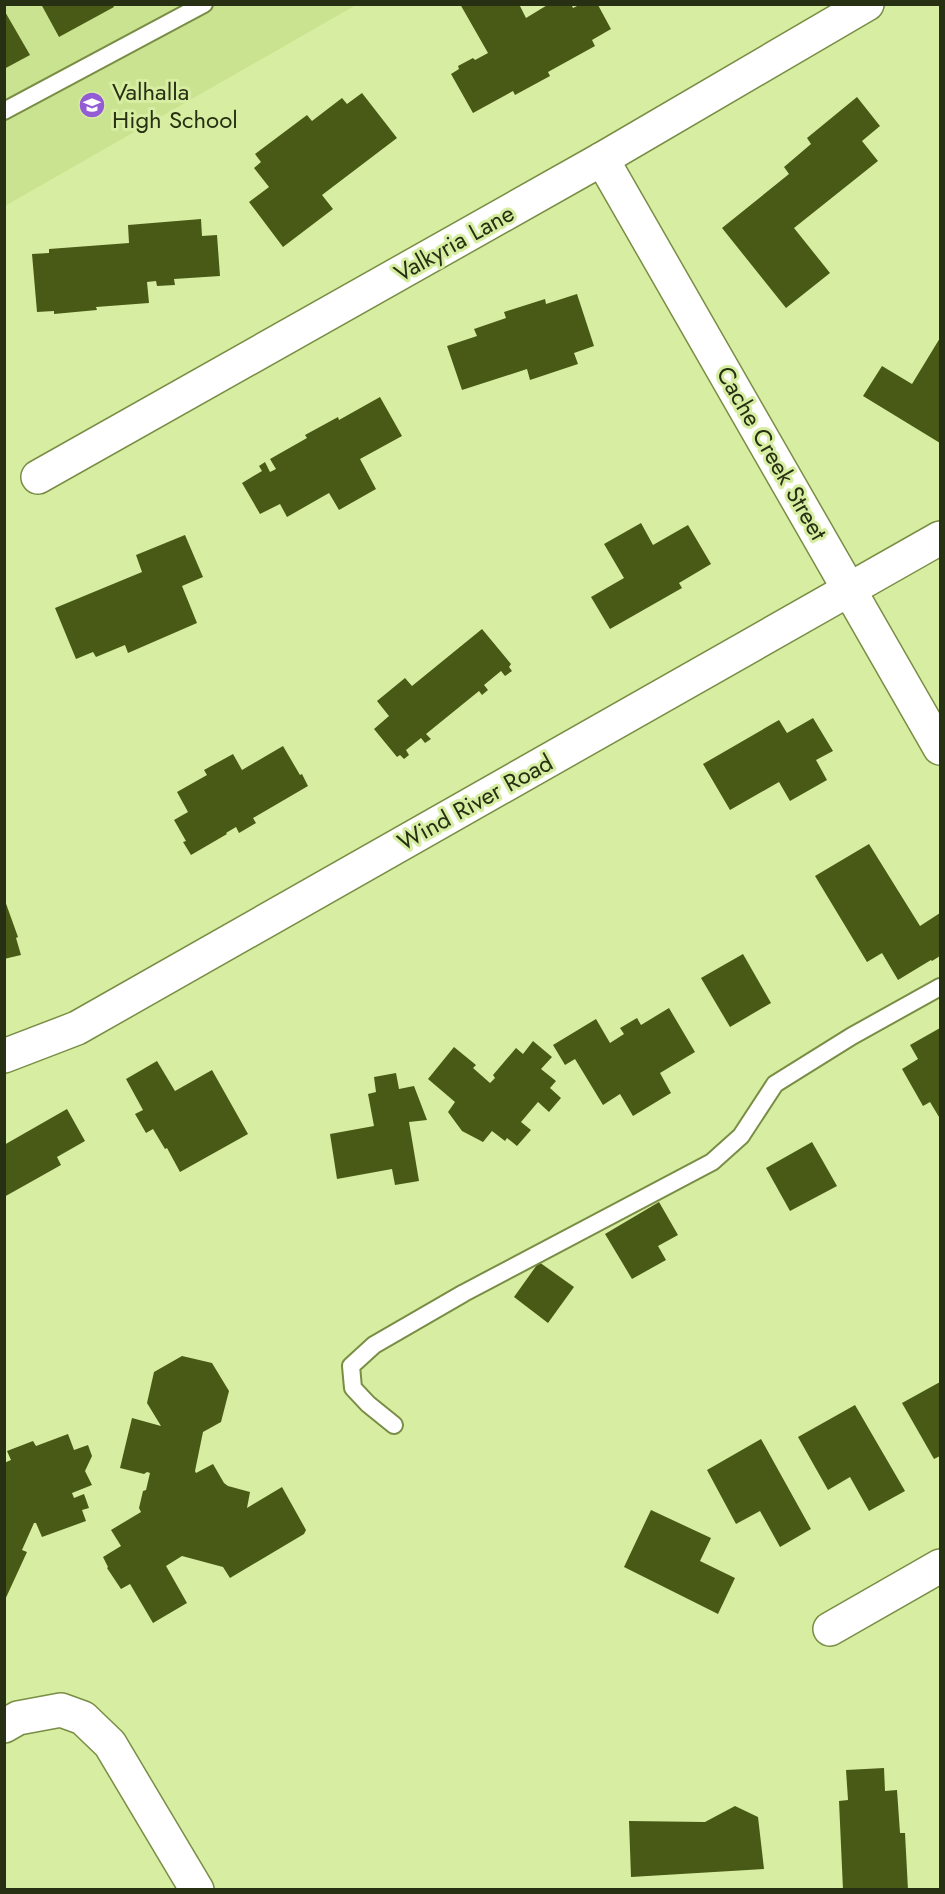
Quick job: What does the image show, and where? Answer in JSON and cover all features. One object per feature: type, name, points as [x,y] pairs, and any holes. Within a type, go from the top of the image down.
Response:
[{"type":"street","name":"Valkyria Lane","points":[[38,477],[602,159],[867,4]]},
{"type":"street","name":"Cache Creek Street","points":[[602,159],[940,748]]},
{"type":"street","name":"Wind River Road","points":[[4,1056],[77,1028],[940,538]]},
{"type":"street","points":[[830,1629],[940,1566]]},
{"type":"street","points":[[4,1726],[18,1718],[61,1710],[83,1718],[110,1744],[197,1890]]},
{"type":"lane","points":[[4,111],[204,4]]},
{"type":"lane","points":[[394,1425],[352,1388],[351,1366],[374,1345],[464,1293],[712,1162],[741,1136],[775,1084],[852,1036],[940,987]]},
{"type":"shaded area","name":"Valhalla High School","points":[[5,5],[356,5],[5,206]]},
{"type":"building","points":[[41,4],[112,4],[114,7],[59,37]]},
{"type":"building","points":[[460,4],[519,4],[526,18],[549,4],[571,4],[573,8],[579,5],[598,5],[611,29],[592,40],[595,46],[548,72],[550,76],[515,95],[513,91],[473,113],[451,74],[459,69],[458,66],[488,53]]},
{"type":"building","points":[[4,10],[30,55],[4,69]]},
{"type":"building","points":[[362,93],[397,138],[322,195],[333,209],[283,247],[249,202],[269,187],[254,168],[261,162],[255,154],[307,115],[312,121],[342,98],[347,104]]},
{"type":"building","points":[[857,97],[880,126],[862,141],[878,161],[794,228],[830,273],[786,308],[722,228],[789,174],[784,167],[811,144],[807,138]]},
{"type":"building","points":[[201,219],[202,236],[217,235],[220,276],[174,279],[175,285],[157,286],[156,281],[147,282],[149,303],[96,307],[97,310],[54,314],[54,311],[37,312],[32,254],[49,253],[49,249],[129,243],[128,225]]},
{"type":"building","points":[[577,294],[594,346],[574,353],[578,364],[530,380],[527,369],[462,390],[447,346],[477,336],[474,329],[506,318],[504,312],[545,299],[546,304]]},
{"type":"building","points":[[940,338],[940,443],[863,396],[882,366],[912,384]]},
{"type":"building","points":[[380,397],[402,436],[360,459],[376,489],[339,510],[329,493],[287,517],[280,504],[260,514],[242,483],[262,471],[259,466],[265,462],[270,472],[276,469],[270,459],[307,438],[305,435],[338,417],[339,420]]},
{"type":"building","points":[[641,523],[653,545],[688,525],[711,564],[679,583],[682,588],[610,629],[591,597],[624,578],[604,544]]},
{"type":"building","points":[[185,535],[203,577],[182,586],[197,623],[128,653],[125,645],[96,657],[93,652],[76,659],[55,608],[142,572],[136,555]]},
{"type":"building","points":[[482,629],[511,664],[509,667],[512,671],[505,676],[501,671],[484,685],[488,690],[482,695],[479,691],[426,734],[431,739],[425,743],[421,738],[406,750],[409,755],[404,759],[400,755],[397,757],[374,729],[389,716],[377,701],[405,678],[412,686]]},
{"type":"building","points":[[813,718],[833,751],[816,760],[827,780],[790,801],[779,782],[730,810],[703,764],[779,720],[787,733]]},
{"type":"building","points":[[283,746],[308,786],[253,818],[256,823],[239,833],[236,827],[191,855],[174,820],[188,812],[177,792],[207,775],[204,770],[233,754],[242,770]]},
{"type":"building","points":[[869,844],[920,926],[940,913],[940,956],[898,980],[882,953],[867,962],[815,876]]},
{"type":"building","points":[[4,898],[18,937],[16,938],[21,955],[4,959]]},
{"type":"building","points":[[743,954],[771,1003],[730,1027],[701,978]]},
{"type":"building","points":[[669,1008],[695,1052],[660,1073],[671,1093],[633,1116],[620,1094],[603,1105],[575,1059],[565,1065],[553,1045],[596,1019],[610,1043],[624,1034],[620,1028],[637,1018],[641,1025]]},
{"type":"building","points":[[940,1028],[939,1117],[930,1102],[923,1106],[902,1069],[918,1059],[910,1045]]},
{"type":"building","points":[[533,1041],[552,1057],[541,1069],[556,1081],[550,1088],[561,1098],[549,1112],[538,1102],[521,1122],[531,1130],[517,1146],[507,1138],[505,1141],[492,1131],[483,1142],[462,1131],[448,1112],[455,1102],[428,1079],[454,1047],[476,1065],[473,1068],[490,1083],[495,1078],[493,1075],[516,1048],[523,1054]]},
{"type":"building","points":[[157,1061],[175,1091],[212,1070],[248,1134],[180,1172],[153,1129],[146,1133],[135,1114],[143,1110],[126,1079]]},
{"type":"building","points":[[396,1073],[399,1089],[414,1086],[427,1120],[409,1122],[419,1181],[395,1185],[392,1169],[337,1179],[330,1134],[374,1126],[368,1094],[376,1092],[374,1077]]},
{"type":"building","points":[[67,1109],[85,1141],[57,1157],[61,1165],[4,1197],[4,1145]]},
{"type":"building","points":[[812,1142],[837,1186],[790,1211],[766,1168]]},
{"type":"building","points":[[659,1202],[678,1235],[658,1246],[666,1260],[632,1279],[605,1234]]},
{"type":"building","points":[[539,1262],[574,1287],[548,1323],[514,1297]]},
{"type":"building","points":[[182,1356],[212,1363],[229,1391],[221,1422],[203,1432],[196,1473],[213,1464],[224,1483],[250,1492],[247,1508],[282,1487],[306,1530],[304,1534],[230,1578],[223,1567],[182,1556],[166,1566],[187,1603],[153,1623],[130,1584],[121,1589],[107,1568],[103,1557],[121,1546],[111,1530],[141,1512],[139,1508],[150,1473],[144,1474],[120,1468],[132,1418],[161,1426],[147,1403],[154,1372]]},
{"type":"building","points":[[940,1382],[940,1456],[934,1459],[902,1403]]},
{"type":"building","points":[[855,1405],[905,1491],[869,1511],[850,1477],[828,1490],[798,1437]]},
{"type":"building","points":[[68,1434],[74,1450],[88,1445],[92,1456],[85,1471],[92,1485],[72,1493],[74,1498],[84,1494],[89,1508],[82,1510],[86,1521],[42,1537],[34,1523],[22,1550],[27,1552],[4,1602],[4,1463],[11,1460],[7,1451],[33,1441],[36,1446]]},
{"type":"building","points":[[761,1439],[811,1529],[780,1547],[760,1511],[736,1524],[707,1470]]},
{"type":"building","points":[[651,1510],[711,1538],[700,1561],[735,1578],[718,1614],[624,1567]]},
{"type":"building","points":[[884,1768],[885,1791],[897,1790],[900,1833],[905,1833],[908,1890],[843,1890],[839,1801],[848,1800],[846,1770]]},
{"type":"building","points":[[735,1806],[758,1817],[764,1869],[631,1877],[629,1821],[705,1822]]},
{"type":"place","name":"Valhalla High School","points":[[92,105]]}]
